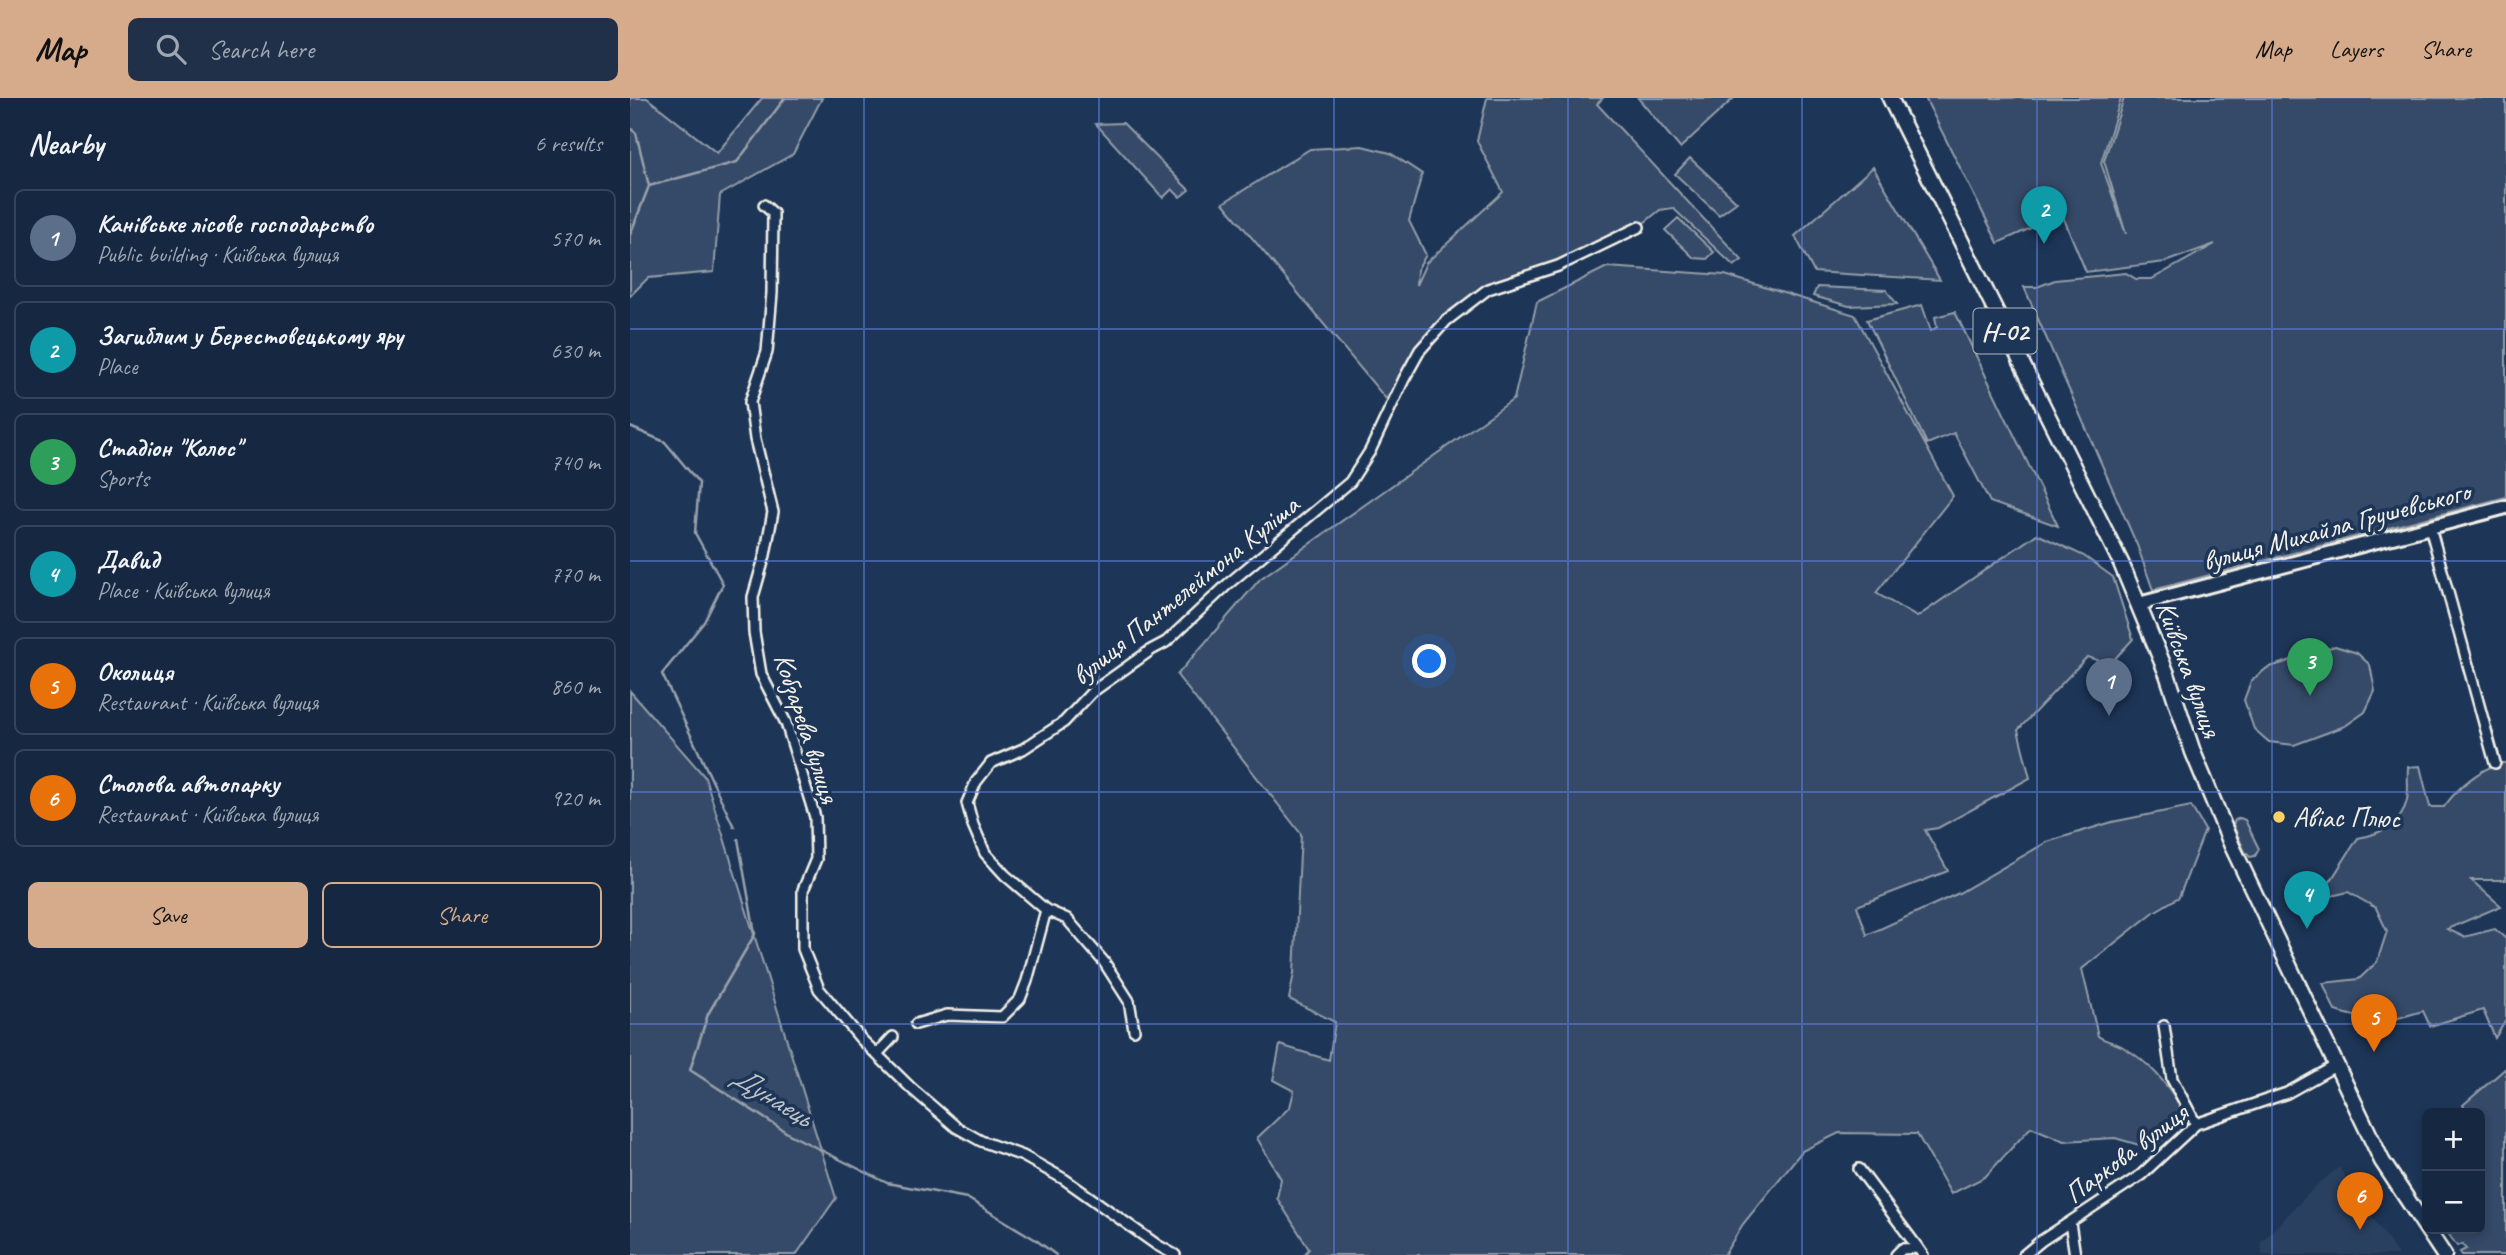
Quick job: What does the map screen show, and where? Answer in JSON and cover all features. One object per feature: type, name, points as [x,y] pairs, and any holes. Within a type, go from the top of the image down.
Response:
[{"type":"main road","name":"Київська вулиця","points":[[1890,98],[2121,563],[2167,674],[2193,752],[2232,846],[2382,1161],[2444,1255]]},
{"type":"street","name":"Кобзарева вулиця","points":[[764,205],[773,213],[772,293],[767,352],[750,402],[755,439],[773,512],[753,597],[754,632],[761,674],[786,723],[815,817],[816,859],[803,890],[803,949],[819,989],[877,1054],[956,1127],[981,1141],[1023,1156],[1064,1179],[1120,1220],[1175,1255]]},
{"type":"street","name":"вулиця Пантелеймона Куліша","points":[[1135,1030],[1129,1002],[1104,962],[1067,919],[1046,910],[1005,875],[985,853],[967,803],[976,782],[991,763],[1023,749],[1064,722],[1093,692],[1166,642],[1228,584],[1350,482],[1370,452],[1420,351],[1446,321],[1488,289],[1558,266],[1639,227]]},
{"type":"street","name":"вулиця Михайла Грушевського","points":[[2139,604],[2506,507]]},
{"type":"street","points":[[2430,527],[2495,763]]},
{"type":"street","points":[[916,1024],[947,1015],[1002,1017],[1020,999],[1024,990],[1046,910]]},
{"type":"street","points":[[2164,1027],[2172,1079],[2196,1124]]},
{"type":"street","points":[[877,1054],[893,1037]]},
{"type":"street","name":"Паркова вулиця","points":[[2024,1255],[2141,1175],[2196,1124],[2287,1093],[2337,1065]]},
{"type":"street","points":[[1859,1169],[1921,1252]]},
{"type":"street","points":[[2070,1223],[2075,1255]]},
{"type":"street","points":[[1896,1255],[1902,1249],[1921,1252]]},
{"type":"shaded area","points":[[630,98],[647,98],[717,153],[762,98],[822,98],[793,154],[720,195],[714,272],[648,278],[630,296]]},
{"type":"shaded area","points":[[1487,98],[1603,98],[1597,104],[1742,260],[1734,266],[1673,208],[1660,210],[1639,227],[1592,252],[1488,289],[1445,321],[1386,399],[1223,203],[1310,149],[1362,146],[1390,153],[1422,174],[1409,221],[1426,255],[1417,270],[1416,285],[1426,263],[1503,192],[1477,141]]},
{"type":"shaded area","points":[[1638,98],[1734,98],[1680,148]]},
{"type":"shaded area","points":[[1925,98],[2121,98],[2101,163],[2126,234],[2104,161],[2124,98],[2506,98],[2506,497],[2153,590],[2137,545],[2024,287],[2037,287],[2055,280],[2126,273],[2136,279],[2152,279],[2215,244],[2165,262],[2086,272],[2062,214],[1998,243]]},
{"type":"shaded area","points":[[1123,123],[1189,190],[1180,197],[1172,189],[1163,198],[1096,124]]},
{"type":"shaded area","points":[[1690,158],[1737,202],[1719,215],[1675,174]]},
{"type":"shaded area","points":[[1873,167],[1940,280],[1814,272],[1795,236]]},
{"type":"shaded area","points":[[1678,218],[1714,252],[1707,259],[1694,258],[1665,230]]},
{"type":"shaded area","points":[[1607,267],[1725,275],[1855,315],[1953,496],[1876,593],[1917,617],[2037,534],[2084,556],[2113,577],[2133,639],[2110,664],[2087,657],[2018,730],[2030,778],[1938,828],[1925,830],[1948,871],[1857,906],[1867,935],[1959,893],[2047,842],[2112,822],[2191,806],[2205,830],[2179,897],[2154,912],[2082,969],[2098,1036],[2123,1047],[2143,1061],[2188,1115],[2153,1149],[2115,1138],[2064,1141],[2031,1127],[1985,1177],[1951,1194],[1917,1134],[1839,1133],[1802,1151],[1743,1224],[1724,1255],[1304,1255],[1309,1249],[1277,1198],[1281,1179],[1257,1138],[1290,1107],[1294,1091],[1273,1080],[1280,1045],[1329,1060],[1335,1022],[1289,999],[1294,973],[1301,834],[1177,675],[1260,579],[1514,399],[1537,302]]},
{"type":"shaded area","points":[[1817,287],[1886,290],[1897,304],[1849,306],[1813,296]]},
{"type":"shaded area","points":[[1922,305],[1931,331],[1937,327],[1935,317],[1955,312],[2058,526],[1990,502],[1954,433],[1927,444],[1867,320]]},
{"type":"shaded area","points":[[2335,646],[2357,653],[2370,665],[2375,691],[2365,712],[2345,726],[2294,745],[2269,742],[2254,729],[2244,700],[2251,681],[2267,668]]},
{"type":"shaded area","points":[[630,691],[705,777],[836,1198],[796,1255],[630,1255]]},
{"type":"shaded area","points":[[2506,763],[2506,880],[2471,880],[2501,906],[2447,929],[2464,937],[2495,929],[2506,939],[2506,1020],[2495,1038],[2483,1010],[2430,1026],[2423,1011],[2381,1023],[2335,1011],[2323,983],[2359,979],[2377,962],[2387,931],[2376,908],[2348,892],[2319,899],[2358,838],[2381,831],[2400,816],[2407,800],[2408,767],[2420,766],[2430,807],[2444,807],[2469,780]]},
{"type":"shaded area","points":[[2235,820],[2245,820],[2259,849],[2255,856],[2250,857],[2245,852],[2233,825]]},
{"type":"shaded area","points":[[2506,1068],[2506,1255],[2462,1255],[2460,1252],[2466,1249],[2463,1244],[2457,1246],[2449,1234],[2485,1234],[2485,1108],[2464,1108],[2463,1105]]},
{"type":"shaded area","points":[[2339,1167],[2398,1255],[2262,1255],[2261,1242],[2316,1186]]},
{"type":"waterway","points":[[649,186],[737,162],[785,98]]},
{"type":"waterway","name":"Дунаець","points":[[630,128],[636,133],[649,186],[630,235]]},
{"type":"waterway","name":"Дунаець","points":[[630,427],[665,442],[699,483],[695,533],[723,584],[704,622],[662,674],[734,827]]},
{"type":"waterway","name":"Дунаець","points":[[738,839],[755,934],[708,1014],[690,1070],[789,1134],[887,1183],[967,1198],[1056,1255]]},
{"type":"place","name":"Загиблим у Берестовецькому яру","points":[[2044,244]]},
{"type":"place","name":"Стадіон \"Колос\"","points":[[2310,696]]},
{"type":"place","name":"Канівське лісове господарство","points":[[2109,716]]},
{"type":"place","name":"Авіас Плюс","points":[[2279,817]]},
{"type":"place","name":"Давид","points":[[2307,929]]},
{"type":"place","name":"Околиця","points":[[2374,1052]]},
{"type":"place","name":"Столова автопарку","points":[[2360,1230]]}]
